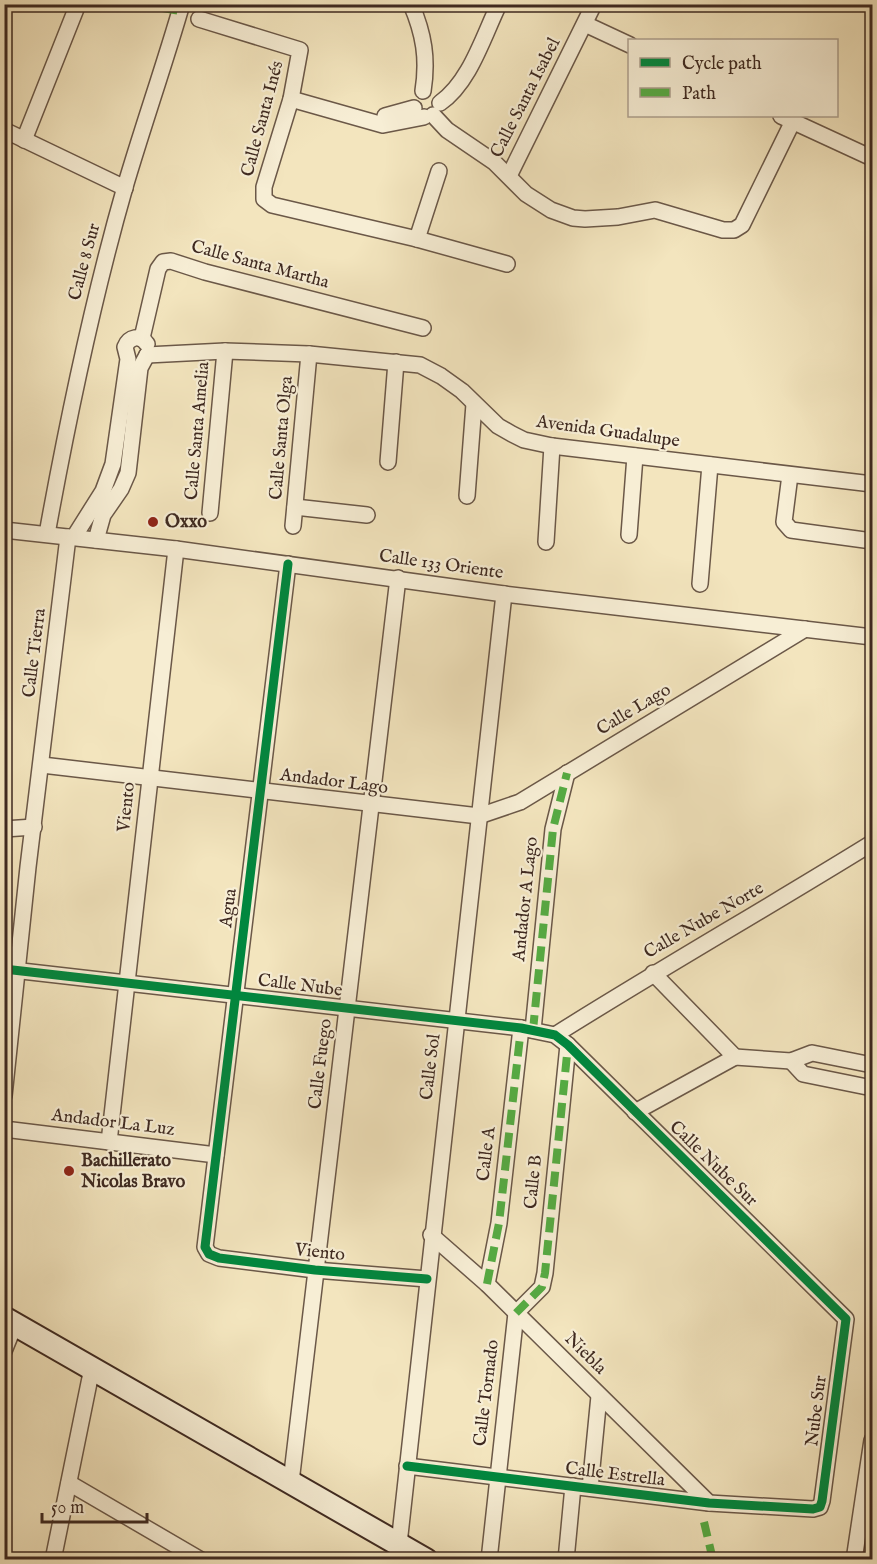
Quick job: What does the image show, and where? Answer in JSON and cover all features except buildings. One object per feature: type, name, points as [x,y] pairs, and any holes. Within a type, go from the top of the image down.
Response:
[{"type":"main road","points":[[10,1321],[426,1560]]},
{"type":"street","points":[[24,140],[78,4]]},
{"type":"street","name":"Calle 8 Sur","points":[[47,534],[76,383],[125,188],[182,4]]},
{"type":"street","points":[[411,4],[421,27],[425,47],[423,91],[434,93],[428,111]]},
{"type":"street","points":[[292,94],[383,125],[428,111],[451,95],[462,79],[499,4]]},
{"type":"street","name":"Calle Santa Isabel","points":[[509,176],[594,4]]},
{"type":"street","name":"Calle Santa Inés","points":[[199,19],[300,50],[292,94],[264,187],[264,199],[272,206],[417,239]]},
{"type":"street","points":[[585,24],[628,44]]},
{"type":"street","points":[[428,111],[447,130],[470,143],[509,176],[526,194],[573,219],[618,217],[655,210],[723,230],[734,230],[742,225],[787,118],[873,158]]},
{"type":"street","points":[[4,130],[125,188]]},
{"type":"street","points":[[439,171],[417,239],[507,264]]},
{"type":"street","name":"Calle Santa Martha","points":[[147,355],[148,345],[137,338],[158,269],[163,262],[171,261],[205,272],[423,328]]},
{"type":"street","points":[[71,537],[107,482],[116,445],[128,359],[125,347],[137,338]]},
{"type":"street","name":"Avenida Guadalupe","points":[[147,355],[225,351],[309,354],[420,365],[462,391],[474,404],[512,434],[524,440],[552,446],[790,476],[873,484]]},
{"type":"street","name":"Calle Santa Amelia","points":[[210,513],[225,351]]},
{"type":"street","name":"Calle Santa Olga","points":[[293,526],[309,354]]},
{"type":"street","points":[[96,540],[103,516],[121,489],[128,473],[140,368],[147,355]]},
{"type":"street","points":[[388,462],[396,362]]},
{"type":"street","points":[[467,496],[474,404]]},
{"type":"street","points":[[546,542],[552,446]]},
{"type":"street","points":[[630,536],[635,456]]},
{"type":"street","points":[[700,584],[710,465]]},
{"type":"street","points":[[790,476],[784,522],[787,527],[791,530],[873,541]]},
{"type":"street","points":[[107,482],[121,489]]},
{"type":"street","points":[[295,507],[368,515]]},
{"type":"street","name":"Calle 133 Oriente","points":[[4,530],[176,549],[504,594],[873,637]]},
{"type":"street","name":"Calle Tierra","points":[[4,1096],[11,969],[34,827],[71,537]]},
{"type":"street","name":"Viento","points":[[109,1142],[176,549]]},
{"type":"street","name":"Agua","points":[[209,1254],[205,1247],[288,564]]},
{"type":"street","name":"Calle Fuego","points":[[291,1482],[398,578]]},
{"type":"street","name":"Calle Sol","points":[[399,1544],[431,1235],[504,594]]},
{"type":"street","name":"Calle Lago","points":[[479,816],[520,802],[805,629]]},
{"type":"street","name":"Andador Lago","points":[[42,765],[479,816]]},
{"type":"street","name":"Andador A Lago","points":[[527,1029],[553,829],[567,773]]},
{"type":"street","points":[[4,829],[34,827]]},
{"type":"street","name":"Calle Nube Norte","points":[[555,1035],[653,973],[701,947],[873,843]]},
{"type":"street","name":"Calle Nube","points":[[11,969],[527,1029],[555,1035]]},
{"type":"street","points":[[653,973],[735,1058],[791,1061],[812,1053],[873,1065]]},
{"type":"street","name":"Calle A","points":[[487,1284],[499,1223],[527,1029]]},
{"type":"street","name":"Calle Nube Sur","points":[[555,1035],[568,1045],[846,1319]]},
{"type":"street","name":"Calle B","points":[[516,1313],[542,1287],[545,1273],[568,1045]]},
{"type":"street","name":"Calle Nube Sur","points":[[635,1112],[735,1058]]},
{"type":"street","points":[[791,1061],[803,1074],[873,1088]]},
{"type":"street","name":"Andador La Luz","points":[[4,1129],[216,1155]]},
{"type":"street","name":"Niebla","points":[[431,1235],[487,1284],[709,1503]]},
{"type":"street","name":"Viento","points":[[209,1254],[315,1270],[428,1279]]},
{"type":"street","name":"Calle Tornado","points":[[489,1560],[496,1477],[516,1313]]},
{"type":"street","name":"Nube Sur","points":[[820,1507],[846,1319]]},
{"type":"street","points":[[5,1348],[10,1321]]},
{"type":"street","points":[[53,1560],[92,1368]]},
{"type":"street","points":[[590,1488],[598,1396]]},
{"type":"street","points":[[854,1560],[873,1440]]},
{"type":"street","name":"Calle Estrella","points":[[407,1466],[709,1503],[813,1509],[820,1507]]},
{"type":"street","points":[[69,1483],[201,1560]]},
{"type":"street","points":[[566,1560],[573,1486]]},
{"type":"marked path","points":[[140,4],[180,11]]},
{"type":"marked path","points":[[533,1030],[553,829],[567,773]]},
{"type":"marked path","points":[[487,1284],[499,1223],[521,1028]]},
{"type":"marked path","points":[[516,1313],[542,1287],[545,1273],[568,1045]]},
{"type":"marked path","points":[[704,1522],[713,1560]]},
{"type":"cycle path","points":[[288,564],[205,1247],[209,1254],[219,1258],[315,1270],[427,1279]]},
{"type":"cycle path","points":[[4,969],[521,1028],[555,1035],[568,1045],[846,1319],[820,1507],[813,1509],[709,1503],[407,1466]]},
{"type":"place","name":"Oxxo","points":[[153,522]]},
{"type":"place","name":"Bachillerato Nicolas Bravo","points":[[69,1171]]}]
